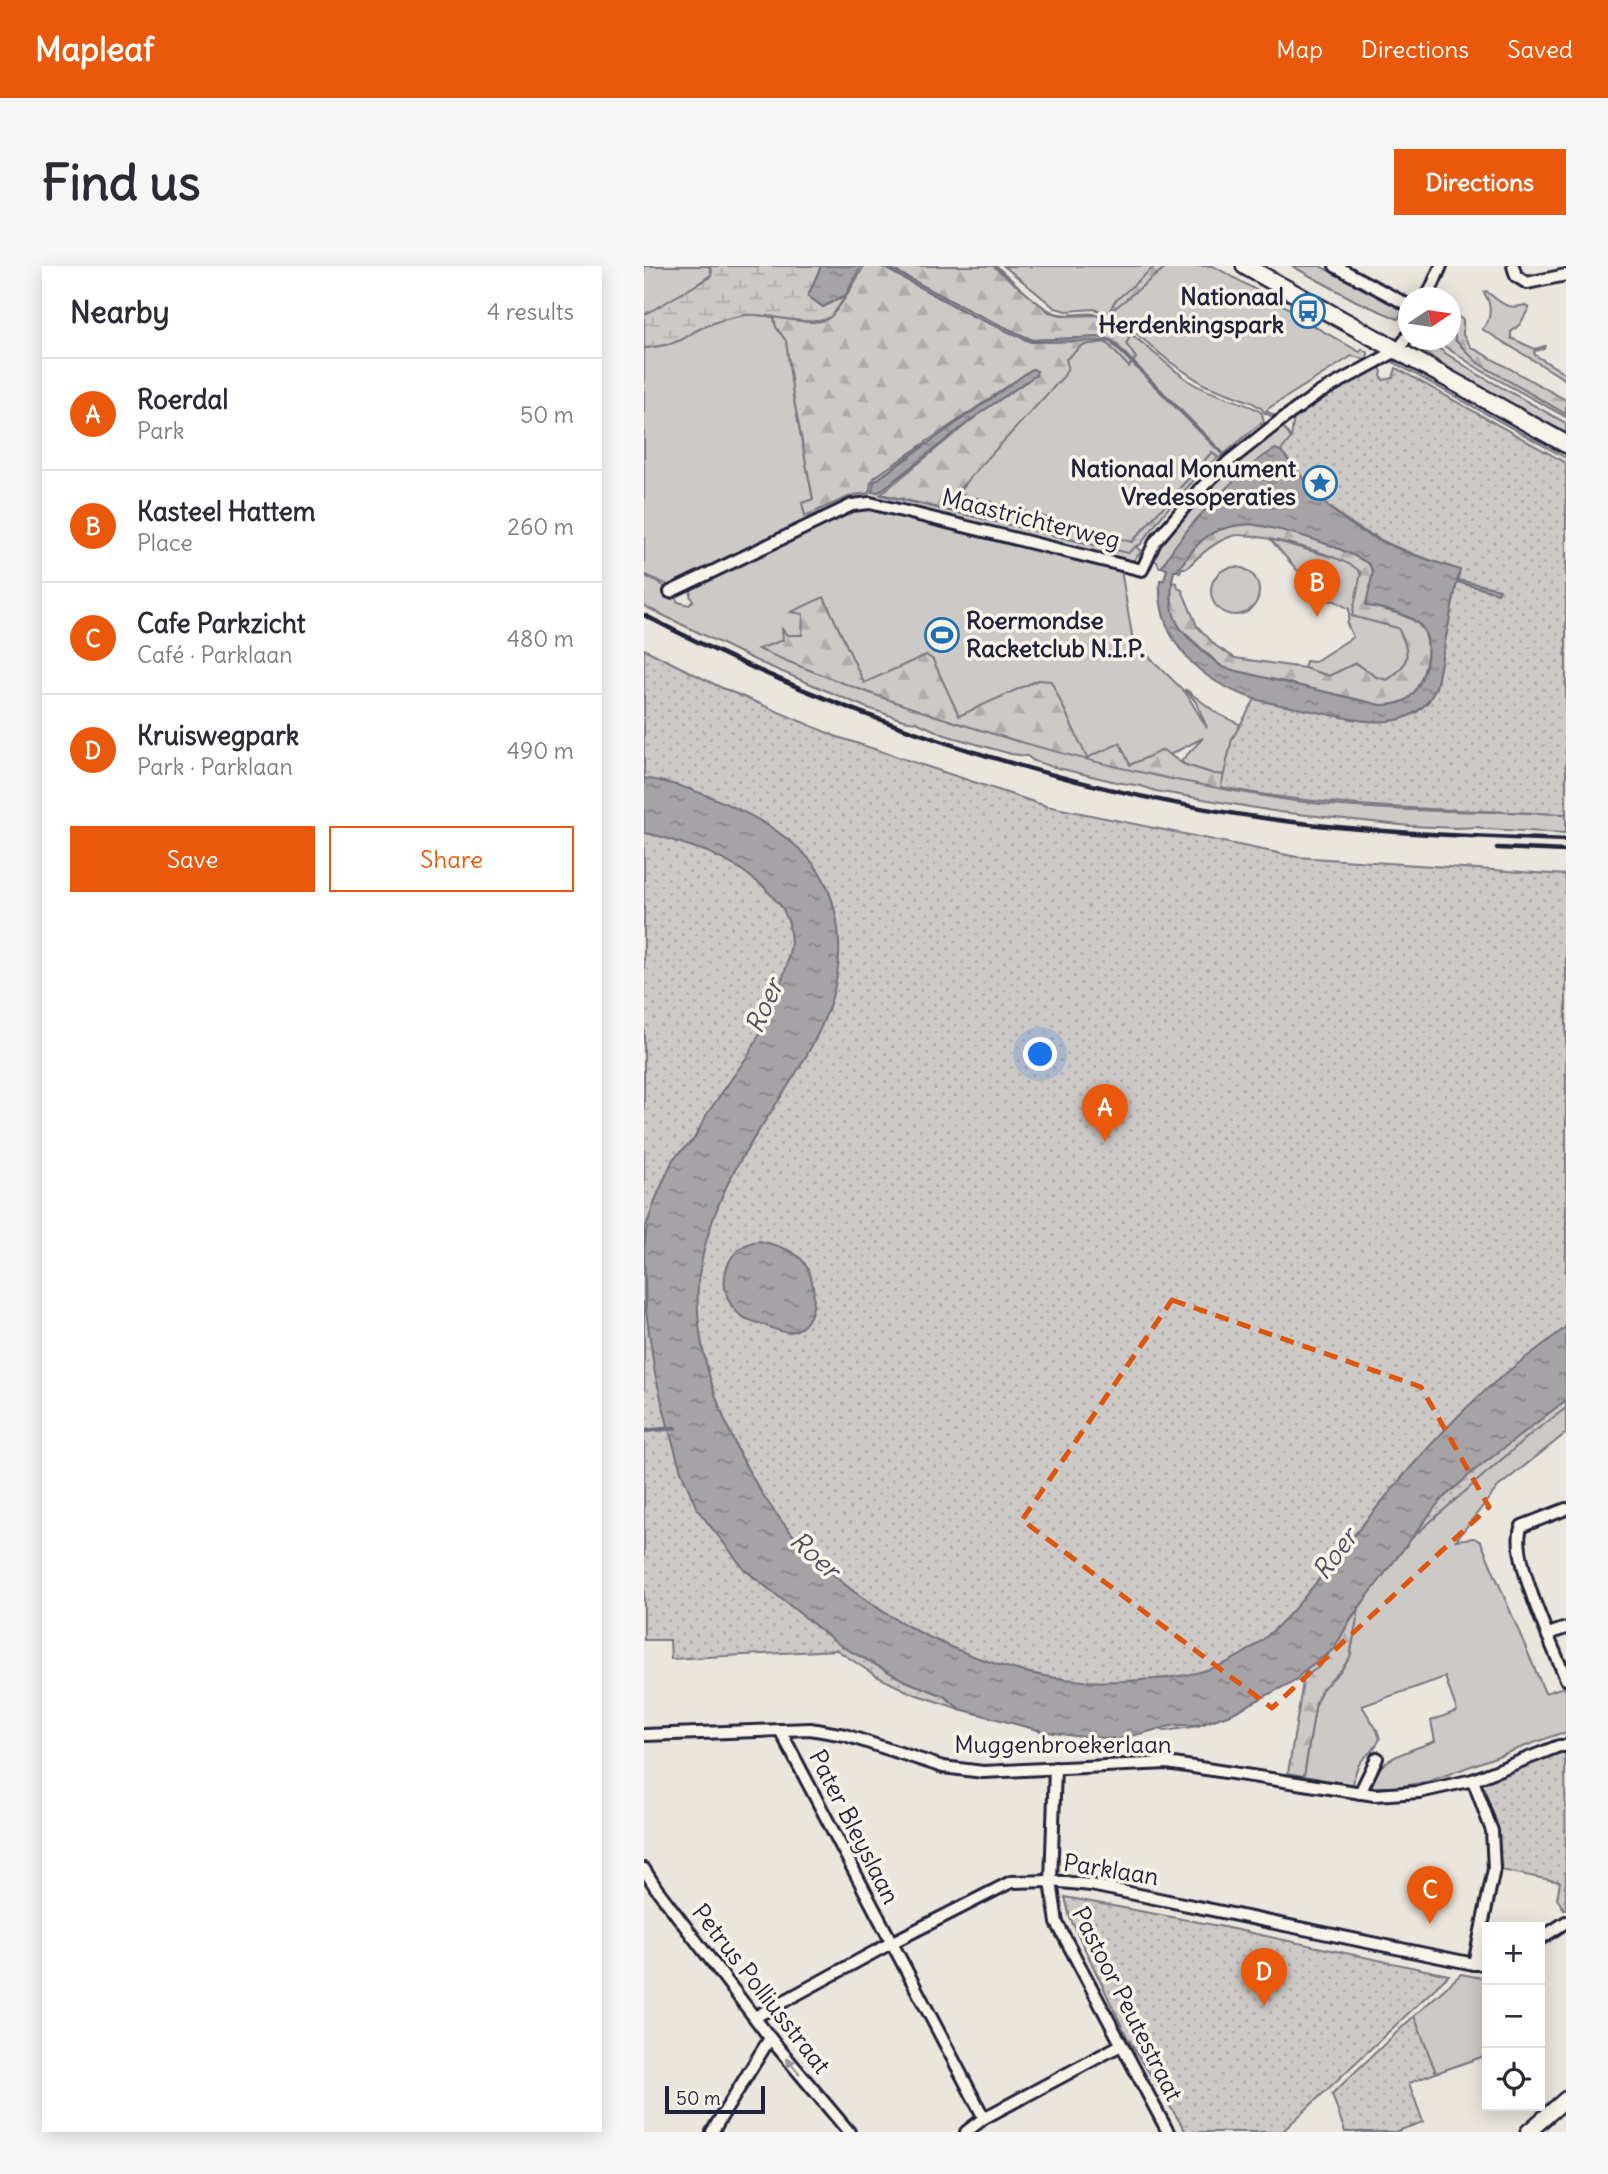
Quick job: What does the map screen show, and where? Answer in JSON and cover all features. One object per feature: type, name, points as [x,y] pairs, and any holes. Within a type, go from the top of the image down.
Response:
[{"type":"main road","points":[[1245,266],[1566,444]]},
{"type":"street","points":[[1335,266],[1398,299]]},
{"type":"street","points":[[1432,287],[1441,266]]},
{"type":"street","points":[[1513,266],[1516,276],[1527,283],[1566,275]]},
{"type":"street","name":"Maastrichterweg","points":[[670,592],[852,505],[870,503],[1142,570],[1155,542],[1199,490],[1228,462],[1320,393],[1398,350]]},
{"type":"street","points":[[1566,1509],[1522,1526],[1518,1533],[1527,1584],[1566,1679]]},
{"type":"street","points":[[1548,1634],[1566,1628]]},
{"type":"street","name":"Muggenbroekerlaan","points":[[644,1735],[810,1729],[845,1735],[943,1767],[983,1772],[1167,1763],[1374,1796],[1419,1792],[1473,1780],[1559,1746],[1566,1746]]},
{"type":"street","name":"Pater Bleyslaan","points":[[780,1730],[984,2118]]},
{"type":"street","points":[[1360,1793],[1377,1758]]},
{"type":"street","name":"Pastoor Peutestraat","points":[[1055,1768],[1051,1881],[1056,1923],[1168,2132]]},
{"type":"street","points":[[1473,1780],[1492,1831],[1494,1869],[1474,1964]]},
{"type":"street","name":"Petrus Polliusstraat","points":[[644,1869],[769,2038],[849,2132]]},
{"type":"street","name":"Parklaan","points":[[755,2017],[1011,1882],[1051,1881],[1091,1885],[1482,1964]]},
{"type":"street","points":[[1545,1936],[1566,1922]]},
{"type":"street","points":[[712,2132],[769,2038]]},
{"type":"street","points":[[966,2132],[984,2118],[1121,2045]]},
{"type":"street","points":[[1528,2132],[1566,2099]]},
{"type":"highlighted area","points":[[1172,1300],[1421,1387],[1489,1507],[1272,1708],[1022,1520]]},
{"type":"green space","points":[[644,266],[709,266],[712,274],[677,298],[644,315]]},
{"type":"green space","points":[[709,266],[821,266],[808,296],[823,307],[846,295],[832,315],[823,320],[802,321],[745,315],[714,323],[672,343],[644,348],[644,315],[710,277],[712,272]]},
{"type":"green space","points":[[864,266],[881,266],[971,315],[1031,342],[1110,341],[1132,363],[1129,367],[1106,342],[1083,345],[1066,359],[1068,367],[1064,376],[958,493],[1132,542],[1212,452],[1218,458],[1205,468],[1165,512],[1140,545],[1128,553],[881,494],[980,413],[1036,375],[1033,369],[875,477],[869,493],[853,495],[805,516],[802,503],[813,499],[793,395],[786,341],[776,327],[774,317],[807,322],[825,320],[841,304]]},
{"type":"green space","points":[[886,266],[993,266],[1049,312],[1065,316],[1096,315],[1127,333],[1130,336],[1126,344],[1136,358],[1133,362],[1114,342],[1104,337],[1033,340],[972,312]]},
{"type":"green space","points":[[993,266],[1041,305],[1061,315],[1049,312]]},
{"type":"green space","points":[[1004,266],[1155,266],[1111,311],[1167,266],[1213,266],[1360,352],[1362,349],[1368,353],[1367,360],[1352,356],[1269,408],[1266,411],[1278,417],[1276,419],[1251,402],[1205,385],[1170,362],[1130,328],[1104,312],[1094,309],[1067,311],[1055,308]]},
{"type":"green space","points":[[1155,266],[1167,266],[1109,313],[1114,302]]},
{"type":"green space","points":[[1292,266],[1320,266],[1398,307],[1398,319],[1356,301]]},
{"type":"green space","points":[[1486,291],[1508,306],[1525,305],[1529,308],[1520,324],[1511,332],[1511,338],[1535,349],[1545,346],[1544,349],[1534,351],[1535,355],[1566,374],[1566,380],[1482,329],[1490,312],[1484,293]]},
{"type":"green space","points":[[748,314],[774,317],[787,341],[793,395],[813,499],[805,515],[853,495],[869,493],[875,477],[919,445],[923,445],[874,482],[879,492],[930,453],[928,458],[881,495],[1128,553],[1136,546],[1141,552],[1129,562],[867,501],[672,587],[644,574],[644,348],[673,341],[719,321]]},
{"type":"green space","points":[[1093,314],[1107,318],[1129,333],[1192,383],[1262,413],[1265,428],[1263,429],[1261,423],[1224,454],[1133,362],[1136,358],[1126,344],[1130,335],[1096,315],[1061,315]]},
{"type":"green space","points":[[1461,319],[1463,335],[1471,347],[1566,400],[1566,414],[1478,363],[1461,346]]},
{"type":"green space","points":[[1107,343],[1129,366],[1132,363],[1223,455],[1218,458],[1212,452],[1132,542],[958,493],[1066,359],[1083,345]]},
{"type":"green space","points":[[1461,346],[1478,363],[1566,414],[1566,417],[1482,371],[1450,350],[1461,350]]},
{"type":"green space","points":[[1423,350],[1441,350],[1479,375],[1566,423],[1566,434],[1470,381]]},
{"type":"green space","points":[[1398,361],[1566,452],[1566,458],[1393,362]]},
{"type":"green space","points":[[1380,367],[1383,380],[1393,378],[1396,368],[1566,463],[1566,814],[1350,804],[1264,795],[1221,787],[1232,739],[1255,699],[1364,721],[1416,713],[1429,701],[1436,687],[1459,571],[1382,541],[1347,521],[1314,493],[1307,495],[1310,487],[1281,451],[1291,438],[1294,417],[1341,387]]},
{"type":"green space","points":[[1281,427],[1291,438],[1310,487],[1281,451],[1274,450],[1212,503],[1185,534],[1162,567],[1159,567],[1152,558],[1178,520],[1210,486]]},
{"type":"green space","name":"Roermondse Racketclub N.I.P.","points":[[866,509],[884,514],[890,512],[1121,570],[1133,641],[1186,693],[1207,728],[1196,702],[1185,689],[1218,714],[1260,734],[1285,779],[1214,774],[1183,764],[1182,760],[1203,738],[1141,769],[1258,795],[1331,805],[1566,814],[1566,833],[1410,826],[1279,812],[1156,791],[1050,766],[1027,756],[945,735],[916,722],[865,707],[759,662],[644,606],[644,576],[664,586],[678,602],[689,605],[693,601],[690,595],[693,586],[850,512]],"holes":[[[759,649],[1019,742],[868,691]]]},
{"type":"green space","points":[[1250,524],[1312,539],[1343,550],[1369,564],[1373,572],[1366,605],[1412,620],[1418,624],[1426,639],[1426,660],[1421,681],[1408,699],[1380,705],[1222,667],[1177,626],[1172,611],[1171,582],[1177,583],[1182,590],[1197,626],[1216,646],[1235,658],[1304,668],[1329,676],[1356,663],[1376,677],[1387,680],[1401,669],[1407,651],[1398,628],[1352,616],[1361,573],[1339,560],[1300,546],[1243,535],[1232,536],[1219,542],[1187,568],[1177,571],[1207,537],[1225,528]]},
{"type":"green space","points":[[1270,539],[1339,559],[1357,567],[1362,577],[1352,616],[1398,628],[1407,651],[1401,669],[1387,680],[1376,677],[1356,663],[1329,676],[1304,668],[1306,661],[1314,662],[1353,637],[1347,624],[1349,609],[1335,601],[1327,600],[1325,595],[1300,590],[1304,575]]},
{"type":"green space","points":[[1235,567],[1252,574],[1259,591],[1252,608],[1235,615],[1218,608],[1211,591],[1218,574]]},
{"type":"green space","points":[[824,597],[864,683],[926,655],[933,660],[959,716],[1038,680],[1051,681],[1087,758],[1120,743],[1130,765],[1163,750],[1183,764],[1214,774],[1285,779],[1566,814],[1330,805],[1227,790],[1158,776],[1022,742],[955,722],[889,700],[758,649],[783,640],[782,629],[787,635],[802,635],[803,614],[791,612]]},
{"type":"green space","points":[[644,649],[720,687],[835,736],[1046,806],[1297,857],[1566,875],[1566,1408],[1531,1434],[1399,1549],[1320,1666],[1306,1676],[1307,1665],[1262,1698],[1198,1726],[1100,1737],[1042,1731],[911,1693],[876,1676],[837,1650],[671,1659],[670,1640],[644,1640]]},
{"type":"green space","points":[[1566,1400],[1566,1433],[1498,1487],[1456,1540],[1474,1538],[1481,1542],[1545,1693],[1564,1687],[1566,1734],[1561,1733],[1430,1781],[1398,1787],[1371,1787],[1379,1769],[1387,1762],[1435,1741],[1431,1721],[1457,1711],[1445,1677],[1362,1706],[1380,1739],[1357,1768],[1353,1785],[1304,1776],[1316,1702],[1322,1689],[1350,1657],[1359,1607],[1440,1501]]},
{"type":"green space","points":[[1359,1607],[1350,1657],[1322,1689],[1316,1702],[1304,1776],[1288,1773],[1305,1670],[1334,1649]]},
{"type":"green space","points":[[1565,1751],[1564,1909],[1557,1899],[1560,1882],[1501,1870],[1498,1828],[1482,1783]]},
{"type":"green space","points":[[1065,1897],[1214,1925],[1449,1975],[1282,2132],[1186,2132],[1127,2037],[1070,1918]]},
{"type":"green space","points":[[1461,1974],[1482,1978],[1482,2057],[1436,2073],[1414,2016]]},
{"type":"green space","points":[[1414,2016],[1436,2073],[1409,2083],[1423,2122],[1395,2132],[1345,2132],[1332,2094]]},
{"type":"water","points":[[821,266],[861,266],[846,295],[823,307],[808,296]]},
{"type":"water","points":[[881,266],[886,266],[972,312],[1032,340],[1101,337],[1111,340],[1224,454],[1110,341],[1031,342],[971,315]]},
{"type":"water","points":[[1032,369],[1037,371],[1036,375],[980,413],[879,492],[872,492],[874,482]]},
{"type":"water","points":[[1275,449],[1281,451],[1310,487],[1308,495],[1314,493],[1364,533],[1372,537],[1374,535],[1375,538],[1405,552],[1460,570],[1458,580],[1500,589],[1498,593],[1457,582],[1436,687],[1426,703],[1413,714],[1398,720],[1364,721],[1255,699],[1216,682],[1185,656],[1174,640],[1165,622],[1161,602],[1160,580],[1164,580],[1167,569],[1162,567],[1182,537],[1212,502],[1261,458]],"holes":[[[1250,524],[1327,544],[1369,564],[1373,572],[1366,605],[1403,614],[1421,626],[1428,643],[1426,665],[1418,686],[1406,700],[1397,704],[1380,705],[1222,667],[1187,637],[1174,616],[1171,589],[1174,571],[1177,571],[1199,543],[1215,532]]]},
{"type":"water","points":[[644,778],[710,797],[734,807],[777,832],[811,861],[825,882],[833,905],[837,921],[839,957],[834,992],[822,1025],[806,1056],[748,1147],[719,1203],[700,1271],[699,1321],[708,1373],[720,1407],[739,1453],[764,1497],[794,1536],[822,1565],[888,1615],[965,1653],[1045,1676],[1089,1681],[1122,1681],[1183,1676],[1213,1668],[1241,1655],[1268,1636],[1302,1600],[1439,1435],[1498,1379],[1566,1327],[1566,1400],[1474,1471],[1440,1501],[1351,1618],[1334,1649],[1296,1680],[1233,1713],[1198,1725],[1175,1725],[1119,1739],[1042,1731],[960,1709],[944,1696],[905,1681],[841,1646],[745,1570],[697,1509],[681,1471],[655,1374],[646,1311],[644,1250],[647,1224],[673,1159],[694,1139],[707,1114],[749,1054],[770,1013],[787,965],[791,943],[789,923],[782,907],[764,887],[739,868],[708,852],[644,833]]},
{"type":"water","points":[[759,1241],[793,1253],[807,1268],[814,1301],[812,1312],[800,1328],[783,1332],[745,1318],[732,1306],[725,1283],[730,1260],[747,1244]]},
{"type":"waterway","points":[[644,1431],[675,1428]]},
{"type":"railway","points":[[644,615],[718,652],[870,716],[948,744],[1108,789],[1189,806],[1307,824],[1418,833],[1566,840]]},
{"type":"railway","points":[[1497,848],[1566,851]]},
{"type":"place","name":"Nationaal Herdenkingspark","points":[[1308,311]]},
{"type":"place","name":"Nationaal Monument Vredesoperaties","points":[[1320,483]]},
{"type":"place","name":"Kasteel Hattem","points":[[1317,617]]},
{"type":"place","name":"Roermondse Racketclub N.I.P.","points":[[942,635]]},
{"type":"place","name":"Roerdal","points":[[1105,1142]]},
{"type":"place","name":"Cafe Parkzicht","points":[[1430,1924]]},
{"type":"place","name":"Kruiswegpark","points":[[1264,2006]]},
{"type":"water label","name":"Roer","points":[[764,1006]]},
{"type":"water label","name":"Roer","points":[[1335,1554]]},
{"type":"water label","name":"Roer","points":[[815,1555]]}]
